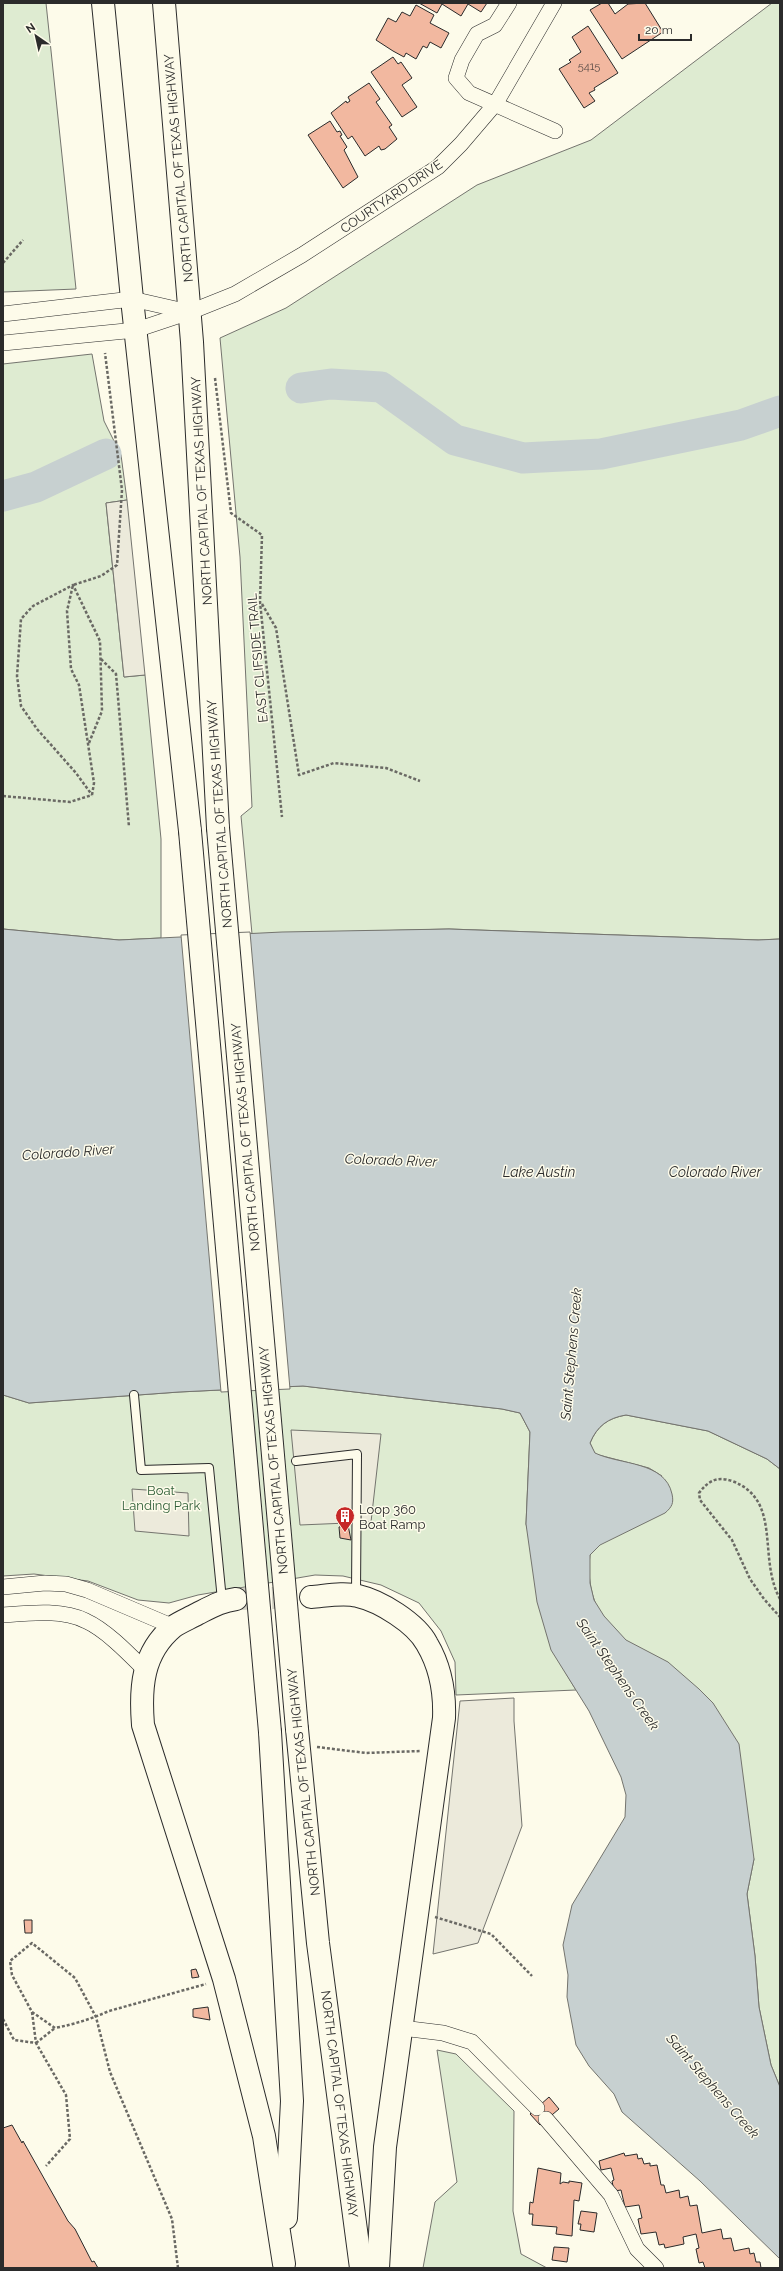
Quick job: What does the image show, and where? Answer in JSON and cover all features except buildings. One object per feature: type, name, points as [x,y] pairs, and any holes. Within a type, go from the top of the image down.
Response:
[{"type":"highway","name":"NORTH CAPITAL OF TEXAS HIGHWAY","points":[[103,3],[132,298],[190,831],[270,1732],[292,2101],[284,2266]]},
{"type":"highway","name":"NORTH CAPITAL OF TEXAS HIGHWAY","points":[[164,3],[190,312],[218,828],[298,1735],[318,1943],[361,2268]]},
{"type":"highway","points":[[311,1597],[356,1595],[380,1603],[412,1627],[427,1643],[440,1677],[444,1697],[439,1751],[418,1912],[385,2147],[378,2268]]},
{"type":"highway","points":[[229,1600],[174,1627],[155,1647],[145,1670],[141,1698],[143,1725],[224,1979],[264,2136],[284,2266]]},
{"type":"street","points":[[509,3],[495,25],[477,34],[462,60],[456,78],[469,92],[555,131]]},
{"type":"street","name":"COURTYARD DRIVE","points":[[3,343],[136,330],[190,312],[235,294],[296,259],[438,167],[476,128],[496,103],[554,3]]},
{"type":"street","points":[[3,314],[132,298],[190,312]]},
{"type":"street","points":[[3,1587],[44,1583],[66,1584],[87,1590],[174,1627]]},
{"type":"street","points":[[3,1615],[69,1615],[86,1620],[130,1654],[145,1670]]},
{"type":"street","points":[[402,2028],[443,2033],[472,2042],[542,2114],[611,2195],[637,2249],[656,2268]]},
{"type":"lane","points":[[134,1395],[141,1470],[209,1468],[229,1600]]},
{"type":"lane","points":[[296,1461],[357,1454],[356,1595]]},
{"type":"path","points":[[3,263],[23,240]]},
{"type":"path","points":[[92,795],[76,773],[37,729],[21,706],[17,676],[21,619],[33,606],[73,585],[101,576],[117,565],[122,490],[105,353]]},
{"type":"path","name":"EAST CLIFSIDE TRAIL","points":[[214,372],[231,513],[262,535],[260,602],[282,817]]},
{"type":"path","points":[[73,585],[100,641],[102,711],[88,745]]},
{"type":"path","points":[[73,585],[67,611],[68,640],[71,669],[79,685],[94,783],[92,795]]},
{"type":"path","points":[[260,602],[276,628],[299,775],[334,763],[386,768],[420,781]]},
{"type":"path","points":[[101,659],[116,674],[129,827]]},
{"type":"path","points":[[3,796],[70,802],[92,795]]},
{"type":"path","points":[[780,1599],[773,1582],[769,1556],[769,1525],[762,1500],[754,1491],[743,1484],[724,1478],[714,1479],[699,1494],[700,1500],[732,1540],[753,1584],[780,1617]]},
{"type":"path","points":[[298,1735],[323,1749],[366,1753],[439,1751]]},
{"type":"path","points":[[418,1912],[491,1934],[532,1976]]},
{"type":"path","points":[[46,2166],[70,2139],[66,2095],[36,2043],[32,2012],[12,1974],[10,1961],[32,1943],[75,1978],[96,2017],[110,2072],[172,2219],[178,2268]]},
{"type":"path","points":[[3,2019],[14,2040],[36,2043],[55,2028],[81,2023],[110,2011],[224,1979]]},
{"type":"path","points":[[32,2012],[55,2028]]},
{"type":"green space","points":[[3,3],[46,3],[76,289],[3,292]]},
{"type":"green space","points":[[772,3],[780,3],[780,939],[759,940],[449,929],[252,934],[241,816],[252,807],[240,557],[220,338],[286,308],[477,185],[591,140]]},
{"type":"green space","points":[[92,354],[104,421],[121,455],[127,500],[106,503],[124,677],[145,675],[161,839],[161,938],[119,940],[3,929],[3,364]]},
{"type":"green space","name":"Boat Landing Park","points":[[303,1386],[502,1409],[520,1413],[530,1432],[526,1524],[567,1675],[576,1690],[456,1695],[455,1662],[441,1631],[419,1603],[381,1585],[343,1576],[315,1575],[198,1595],[169,1603],[138,1600],[88,1581],[34,1574],[3,1576],[3,1395],[29,1403],[179,1392]]},
{"type":"green space","points":[[626,1415],[708,1431],[767,1459],[780,1469],[780,2087],[771,2065],[759,2007],[755,1956],[747,1894],[754,1859],[625,1642],[598,1610],[591,1587],[589,1570],[590,1555],[662,1476],[649,1468],[595,1454],[590,1443],[596,1432],[600,1427],[614,1418]]},
{"type":"green space","points":[[437,2050],[456,2054],[514,2111],[513,2211],[521,2254],[547,2268],[423,2268],[435,2202],[457,2182]]},
{"type":"shaded area","points":[[127,500],[145,675],[124,677],[106,503]]},
{"type":"shaded area","points":[[291,1430],[381,1434],[371,1522],[300,1525]]},
{"type":"shaded area","points":[[132,1489],[188,1493],[189,1536],[135,1531]]},
{"type":"shaded area","points":[[514,1698],[514,1721],[522,1826],[478,1943],[433,1954],[460,1701]]},
{"type":"water","name":"Lake Austin","points":[[3,929],[119,940],[282,932],[449,929],[758,940],[780,939],[780,1469],[767,1459],[708,1431],[626,1415],[614,1418],[604,1424],[596,1432],[590,1443],[595,1453],[640,1466],[661,1475],[668,1483],[673,1502],[671,1507],[665,1513],[600,1545],[590,1555],[590,1583],[594,1600],[604,1616],[626,1640],[668,1662],[699,1689],[713,1703],[739,1744],[754,1859],[747,1894],[755,1956],[759,2007],[771,2065],[780,2087],[780,2259],[700,2181],[622,2112],[614,2094],[589,2066],[576,2045],[567,1997],[568,1975],[563,1945],[572,1905],[625,1817],[626,1795],[621,1777],[589,1711],[551,1650],[537,1602],[526,1524],[530,1432],[520,1413],[502,1409],[303,1386],[179,1392],[29,1403],[3,1395]]},
{"type":"pier","points":[[250,932],[290,1389],[221,1392],[181,935]]},
{"type":"waterway","points":[[301,388],[331,384],[381,387],[455,440],[523,458],[601,454],[741,425],[780,411]]},
{"type":"waterway","points":[[3,496],[36,487],[106,454]]},
{"type":"tunnel","points":[[239,1599],[311,1597]]},
{"type":"place","name":"Loop 360 Boat Ramp","points":[[345,1533]]},
{"type":"water label","name":"Colorado River","points":[[68,1152]]},
{"type":"water label","name":"Colorado River","points":[[391,1160]]},
{"type":"water label","name":"Colorado River","points":[[715,1172]]},
{"type":"water label","name":"Saint Stephens Creek","points":[[571,1354]]},
{"type":"water label","name":"Saint Stephens Creek","points":[[618,1674]]},
{"type":"water label","name":"Saint Stephens Creek","points":[[713,2086]]}]
